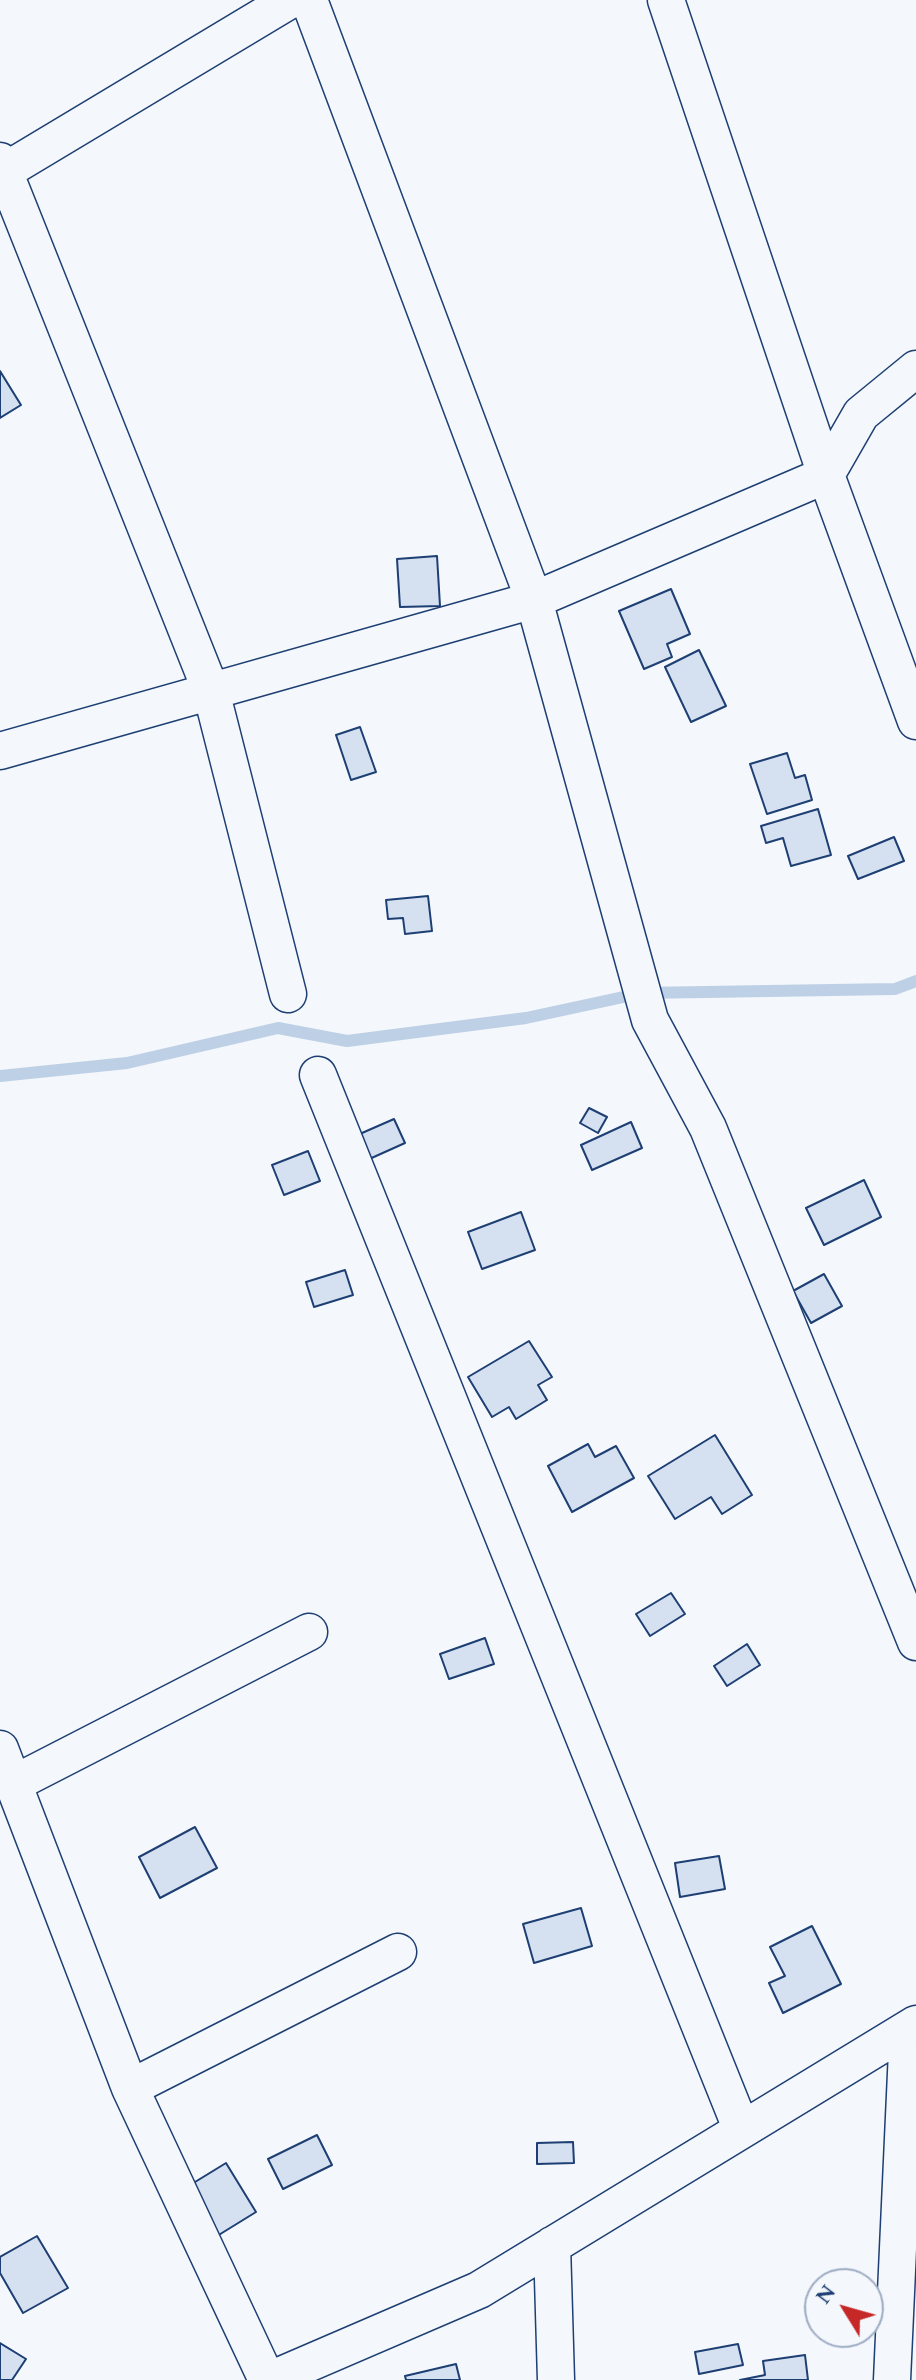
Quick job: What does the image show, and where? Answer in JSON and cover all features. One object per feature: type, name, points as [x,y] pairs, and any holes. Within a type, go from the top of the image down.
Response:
[{"type":"street","points":[[288,994],[211,691],[1,169],[290,0]]},
{"type":"street","points":[[309,0],[534,600],[650,1020],[708,1128],[916,1642]]},
{"type":"street","points":[[666,0],[826,475],[916,721]]},
{"type":"street","points":[[0,751],[534,600],[826,475],[861,414],[916,369]]},
{"type":"street","points":[[318,1075],[741,2128]]},
{"type":"street","points":[[15,1783],[309,1632]]},
{"type":"street","points":[[0,1749],[130,2088],[268,2380],[479,2290],[912,2026]]},
{"type":"street","points":[[130,2088],[398,1952]]},
{"type":"street","points":[[892,2380],[912,2026]]},
{"type":"street","points":[[552,2245],[556,2380]]},
{"type":"building","points":[[0,371],[21,405],[0,418]]},
{"type":"building","points":[[437,556],[440,606],[400,607],[397,559]]},
{"type":"building","points":[[671,589],[690,634],[667,644],[672,657],[644,669],[619,611]]},
{"type":"building","points":[[699,650],[726,706],[691,722],[665,667]]},
{"type":"building","points":[[360,727],[376,772],[351,780],[336,735]]},
{"type":"building","points":[[787,753],[795,778],[805,775],[812,800],[767,814],[750,764]]},
{"type":"building","points":[[818,809],[831,855],[791,866],[783,838],[766,843],[761,826]]},
{"type":"building","points":[[894,837],[904,861],[858,879],[848,856]]},
{"type":"building","points":[[428,896],[432,931],[405,934],[403,918],[388,919],[386,900]]},
{"type":"building","points":[[589,1108],[607,1117],[598,1133],[580,1123]]},
{"type":"building","points":[[394,1119],[405,1143],[356,1165],[346,1140]]},
{"type":"building","points":[[631,1122],[642,1148],[592,1170],[581,1145]]},
{"type":"building","points":[[308,1151],[320,1181],[284,1195],[272,1165]]},
{"type":"building","points":[[864,1180],[881,1217],[824,1245],[806,1208]]},
{"type":"building","points":[[521,1212],[535,1250],[482,1269],[468,1232]]},
{"type":"building","points":[[345,1270],[353,1295],[314,1307],[306,1282]]},
{"type":"building","points":[[824,1274],[842,1306],[811,1323],[793,1291]]},
{"type":"building","points":[[529,1341],[552,1377],[538,1385],[547,1400],[516,1419],[509,1407],[492,1417],[468,1377]]},
{"type":"building","points":[[715,1435],[752,1495],[722,1514],[711,1497],[675,1519],[648,1476]]},
{"type":"building","points":[[588,1444],[595,1457],[616,1446],[634,1478],[572,1512],[548,1466]]},
{"type":"building","points":[[671,1593],[685,1614],[650,1636],[636,1614]]},
{"type":"building","points":[[485,1638],[494,1664],[449,1679],[440,1654]]},
{"type":"building","points":[[747,1644],[760,1665],[727,1686],[714,1666]]},
{"type":"building","points":[[195,1827],[217,1868],[160,1898],[139,1857]]},
{"type":"building","points":[[719,1856],[725,1889],[680,1897],[675,1863]]},
{"type":"building","points":[[581,1908],[592,1946],[534,1963],[523,1924]]},
{"type":"building","points":[[812,1926],[841,1984],[783,2013],[769,1983],[785,1976],[770,1947]]},
{"type":"building","points":[[317,2135],[332,2165],[283,2189],[268,2159]]},
{"type":"building","points":[[573,2142],[574,2163],[537,2164],[537,2143]]},
{"type":"building","points":[[226,2163],[256,2212],[209,2241],[164,2201]]},
{"type":"building","points":[[37,2236],[68,2288],[23,2313],[0,2273],[0,2257]]},
{"type":"building","points":[[0,2343],[26,2359],[12,2380],[0,2380]]},
{"type":"building","points":[[738,2344],[743,2365],[699,2374],[695,2352]]},
{"type":"building","points":[[805,2355],[808,2380],[740,2380],[765,2375],[763,2361]]},
{"type":"building","points":[[456,2364],[460,2380],[406,2380],[405,2376]]},
{"type":"waterway","points":[[0,1076],[127,1063],[278,1028],[347,1041],[526,1018],[642,993],[895,989],[916,981]]}]
